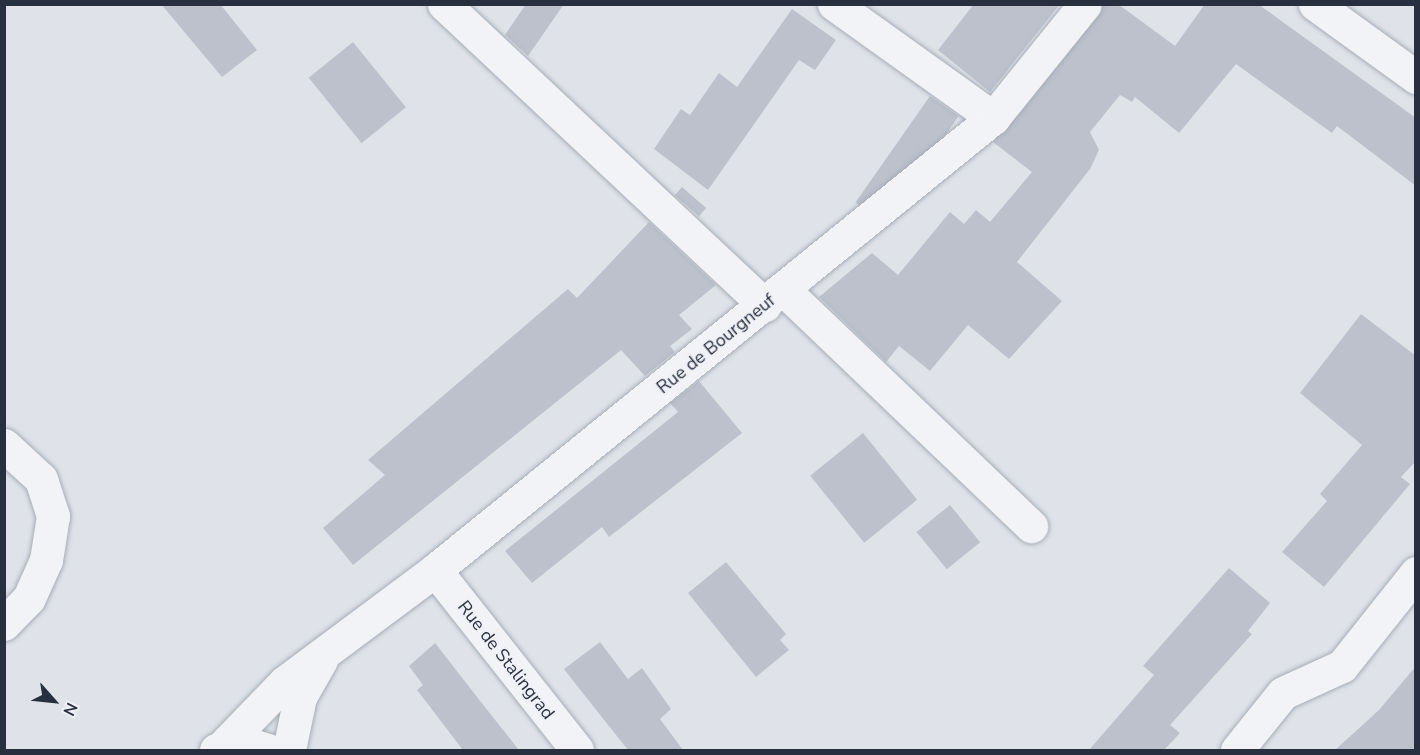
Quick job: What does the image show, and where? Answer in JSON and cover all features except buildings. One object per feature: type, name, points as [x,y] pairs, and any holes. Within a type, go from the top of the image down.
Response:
[{"type":"street","points":[[444,4],[1031,526]]},
{"type":"street","points":[[834,4],[993,118]]},
{"type":"street","name":"Rue de Bourgneuf","points":[[220,748],[260,704],[435,570],[774,298],[993,118],[1085,4]]},
{"type":"street","points":[[1315,4],[1416,77]]},
{"type":"street","points":[[4,445],[41,479],[53,516],[37,579],[29,598],[4,624]]},
{"type":"street","name":"Rue de Stalingrad","points":[[435,570],[577,750]]},
{"type":"street","points":[[1237,750],[1283,693],[1342,666],[1416,573]]},
{"type":"street","name":"Rue de Bourgneuf","points":[[290,750],[300,697],[322,658]]},
{"type":"street","points":[[220,748],[245,742],[268,750]]}]
